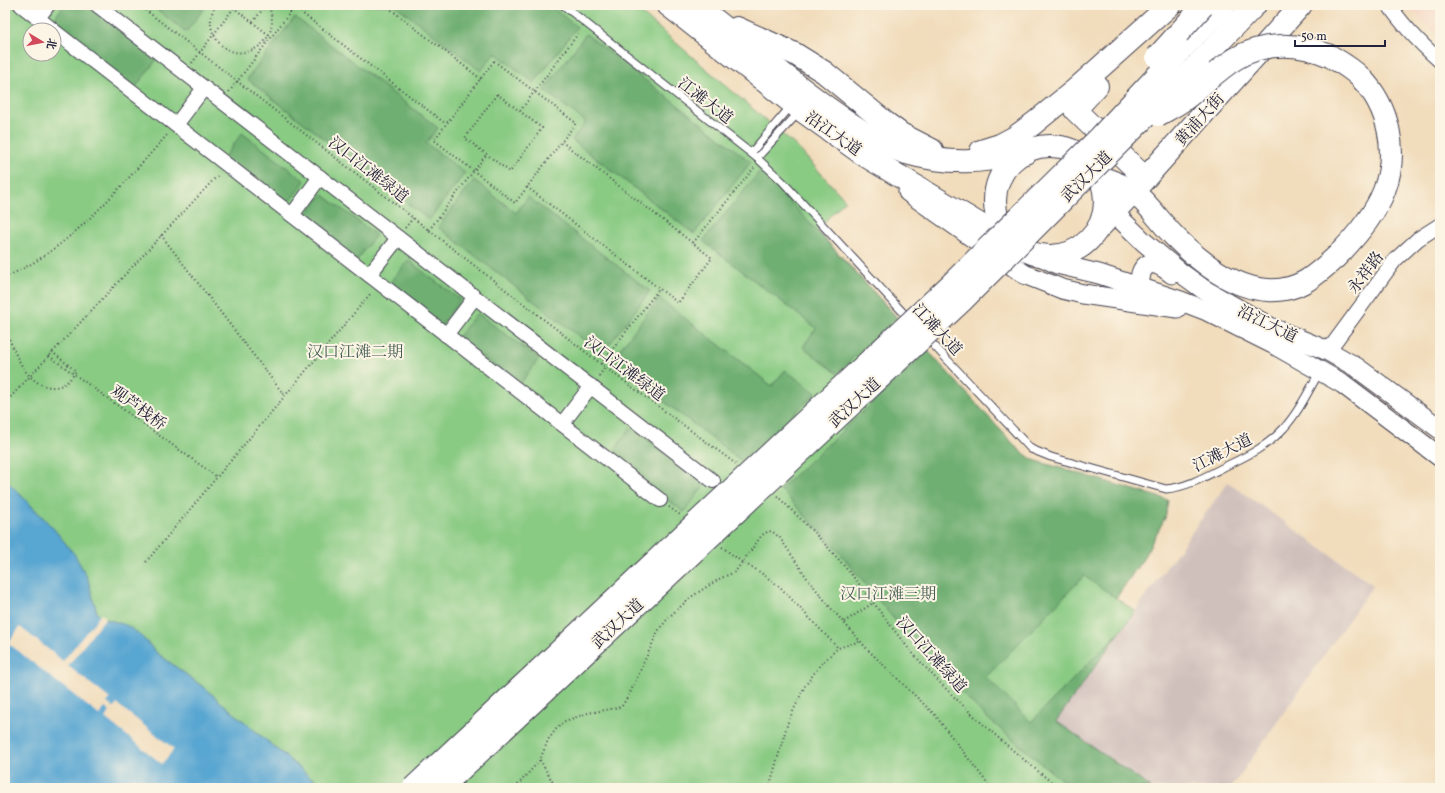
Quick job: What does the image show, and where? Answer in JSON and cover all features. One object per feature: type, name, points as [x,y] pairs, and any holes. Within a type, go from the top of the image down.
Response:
[{"type":"main road","name":"沿江大道","points":[[668,5],[797,107],[864,155],[984,227],[1013,242]]},
{"type":"main road","points":[[955,159],[972,153],[992,149],[1015,138],[1076,88],[1170,5]]},
{"type":"main road","points":[[1100,137],[1122,95],[1205,5]]},
{"type":"main road","name":"武汉大道","points":[[413,788],[943,292],[1100,137],[1225,5]]},
{"type":"main road","name":"武汉大道","points":[[441,788],[962,301],[1255,5]]},
{"type":"main road","name":"黄浦大街","points":[[1038,255],[1047,256],[1066,254],[1083,245],[1096,231],[1109,208],[1139,185],[1301,5]]},
{"type":"main road","name":"沿江大道","points":[[704,11],[800,88],[851,124],[894,149],[919,156],[955,159],[1010,157],[1025,153]]},
{"type":"main road","points":[[1130,132],[1184,99],[1236,58],[1256,50],[1272,47],[1304,47],[1330,56],[1346,65],[1359,76],[1376,96],[1384,112],[1389,131],[1391,150],[1389,171],[1384,191],[1374,210],[1342,251],[1306,282],[1291,288],[1269,290],[1249,287],[1216,272],[1176,237],[1139,185],[1075,110],[1132,48],[1143,29]]},
{"type":"main road","points":[[1109,208],[1099,176],[1087,161],[1072,151],[1053,147],[1043,147],[1025,153],[1017,158],[1004,172],[997,189],[996,199],[998,218],[1006,235],[1020,248],[1057,264],[1099,274],[1139,286],[1207,311]]},
{"type":"main road","points":[[864,155],[918,199],[1024,274],[1062,288],[1095,297],[1207,311]]},
{"type":"main road","points":[[1099,176],[1139,185]]},
{"type":"main road","name":"沿江大道","points":[[1109,208],[1181,273],[1203,288],[1270,327],[1328,351],[1356,367],[1440,429]]},
{"type":"main road","points":[[1139,286],[1143,269],[1146,265],[1152,264],[1164,267],[1185,286],[1203,288]]},
{"type":"main road","name":"沿江大道","points":[[1207,311],[1273,344],[1343,384],[1440,457]]},
{"type":"street","points":[[21,5],[43,22]]},
{"type":"street","points":[[38,18],[48,5]]},
{"type":"street","points":[[97,5],[713,481]]},
{"type":"street","points":[[1389,5],[1413,36],[1440,61]]},
{"type":"street","points":[[62,37],[660,500]]},
{"type":"street","points":[[176,125],[204,88]]},
{"type":"street","points":[[292,215],[320,177]]},
{"type":"street","name":"永祥路","points":[[1328,351],[1395,260],[1418,239],[1440,225]]},
{"type":"street","points":[[369,276],[398,238]]},
{"type":"street","points":[[446,335],[475,297]]},
{"type":"street","points":[[562,424],[591,386]]},
{"type":"lane","name":"江滩大道","points":[[564,5],[586,24],[756,157],[782,181],[916,326]]},
{"type":"lane","points":[[756,157],[797,107]]},
{"type":"lane","points":[[756,157],[797,107]]},
{"type":"lane","name":"江滩大道","points":[[921,331],[1031,449],[1051,457],[1166,489],[1191,484],[1237,461],[1268,443],[1291,421],[1320,371]]},
{"type":"path","name":"汉口江滩绿道","points":[[140,5],[601,364],[739,467]]},
{"type":"path","points":[[216,5],[211,16],[211,24],[214,34],[220,44],[226,48],[240,52],[255,50],[261,46],[295,6],[446,124]]},
{"type":"path","points":[[230,5],[235,6],[270,36]]},
{"type":"path","points":[[253,22],[267,5]]},
{"type":"path","points":[[238,81],[270,36],[272,19],[267,5]]},
{"type":"path","points":[[385,5],[481,79]]},
{"type":"path","points":[[200,52],[235,6]]},
{"type":"path","points":[[520,111],[586,24]]},
{"type":"path","points":[[494,61],[535,92],[576,123],[515,203],[434,140],[494,61]]},
{"type":"path","points":[[498,94],[520,111],[542,128],[510,172],[465,138],[498,94]]},
{"type":"path","points":[[5,277],[32,263],[76,230],[122,186],[176,125]]},
{"type":"path","points":[[527,187],[678,303],[712,258],[562,142]]},
{"type":"path","points":[[429,230],[487,154]]},
{"type":"path","points":[[693,243],[756,157]]},
{"type":"path","points":[[5,403],[219,174]]},
{"type":"path","points":[[161,235],[285,396]]},
{"type":"path","points":[[601,364],[659,288]]},
{"type":"path","points":[[146,562],[370,294]]},
{"type":"path","points":[[5,328],[23,368],[32,378],[36,382],[48,386],[58,386],[68,382],[76,371],[52,352]]},
{"type":"path","name":"观芦栈桥","points":[[49,355],[217,477]]},
{"type":"path","name":"汉口江滩绿道","points":[[773,492],[814,533],[851,574],[910,650],[958,700],[1025,761],[1059,788]]},
{"type":"path","points":[[660,500],[685,519]]},
{"type":"path","points":[[515,788],[540,760],[548,740],[557,728],[565,721],[588,713],[622,706],[631,691],[658,631],[669,617],[691,597],[719,579],[735,572],[762,535],[766,532],[773,532],[780,538],[807,578],[860,641],[935,715],[992,788]]},
{"type":"path","points":[[717,543],[742,562],[757,570],[780,587],[838,648]]},
{"type":"path","points":[[844,622],[873,603]]},
{"type":"path","points":[[769,788],[780,745],[795,703],[805,686],[820,665],[838,648],[860,641]]},
{"type":"path","points":[[540,760],[556,788]]},
{"type":"shaded area","points":[[1405,5],[1440,5],[1440,37]]},
{"type":"shaded area","points":[[1228,482],[1373,585],[1231,788],[1151,788],[1056,721]]},
{"type":"green space","name":"汉口江滩二期","points":[[5,5],[632,5],[796,146],[845,200],[817,230],[1018,449],[1033,460],[1168,500],[1165,518],[1142,560],[1116,598],[1135,611],[1056,721],[1151,788],[330,788],[310,777],[203,687],[157,653],[138,633],[119,623],[102,618],[97,613],[95,605],[53,528],[5,479]]},
{"type":"green space","points":[[64,5],[87,5],[157,59],[135,88],[62,32],[62,22],[52,22]]},
{"type":"green space","points":[[151,5],[207,5],[186,32]]},
{"type":"green space","points":[[395,5],[549,5],[577,27],[534,83],[495,53],[481,71]]},
{"type":"green space","points":[[295,17],[438,128],[426,143],[465,173],[429,220],[247,79]]},
{"type":"green space","points":[[586,34],[751,162],[694,234],[572,140],[586,122],[544,90]]},
{"type":"green space","points":[[242,133],[305,181],[285,207],[223,159]]},
{"type":"green space","points":[[761,170],[896,317],[837,373],[803,347],[816,328],[703,241]]},
{"type":"green space","points":[[474,180],[516,213],[528,197],[650,291],[602,354],[438,227]]},
{"type":"green space","points":[[322,194],[376,235],[356,261],[302,220]]},
{"type":"green space","points":[[408,260],[460,300],[441,326],[388,285]]},
{"type":"green space","points":[[659,298],[772,386],[785,370],[816,393],[743,462],[611,361]]},
{"type":"green space","points":[[477,313],[539,359],[519,385],[457,338]]},
{"type":"green space","name":"汉口江滩三期","points":[[928,351],[1018,449],[1033,460],[1168,500],[1165,518],[1142,560],[1116,598],[1084,576],[986,677],[1031,722],[1123,628],[1056,721],[1151,788],[1073,788],[1054,774],[987,718],[920,651],[840,553],[780,489]]},
{"type":"green space","points":[[631,427],[706,483],[684,512],[610,456]]},
{"type":"water","points":[[5,479],[53,528],[75,555],[88,579],[97,613],[102,618],[126,625],[138,633],[157,653],[203,687],[310,777],[330,788],[5,788]]},
{"type":"pier","points":[[101,614],[106,617],[68,666],[110,699],[107,703],[114,708],[117,704],[174,749],[162,764],[105,718],[110,712],[105,708],[99,715],[8,643],[20,627],[63,661]]}]
